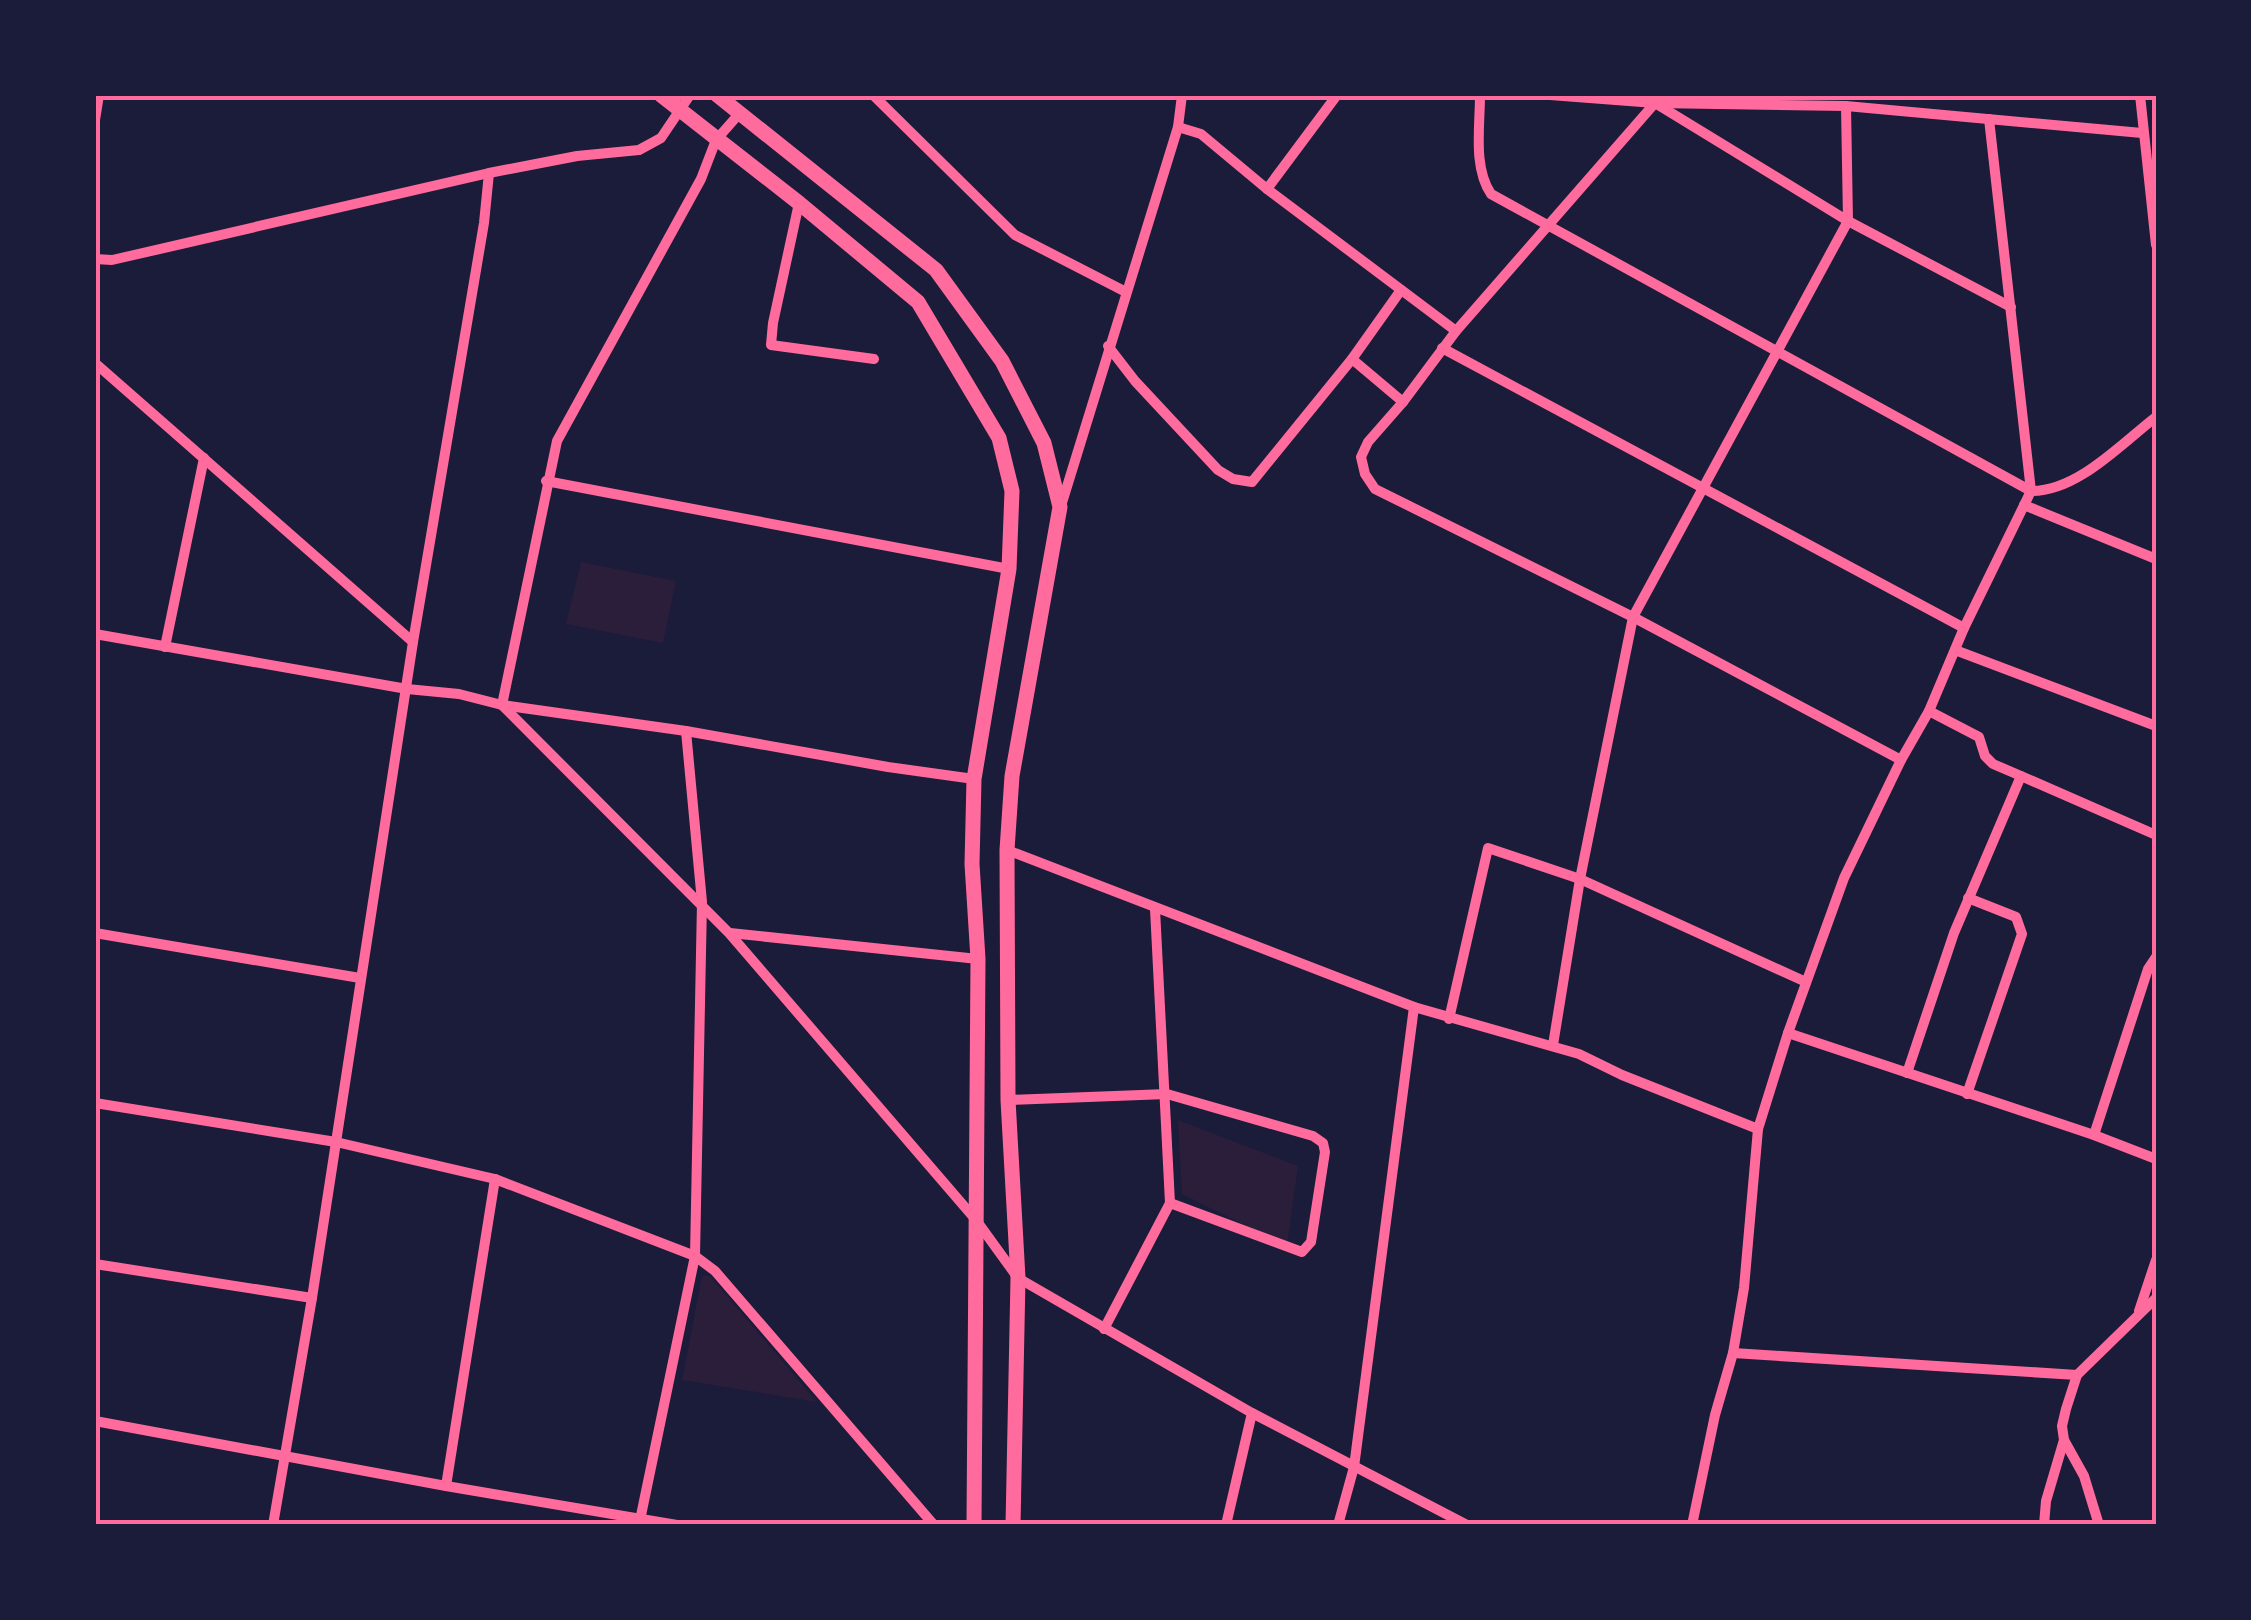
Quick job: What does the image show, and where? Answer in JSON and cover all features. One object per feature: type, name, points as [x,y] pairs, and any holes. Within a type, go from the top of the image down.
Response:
[{"type":"main road","points":[[661,95],[686,102],[716,140],[918,302],[999,438],[1012,492],[1009,568],[974,779],[972,864],[978,959],[974,1525]]},
{"type":"main road","points":[[717,95],[936,270],[1002,361],[1044,443],[1060,507],[1012,776],[1007,850],[1008,1100],[1018,1278],[1013,1525]]},
{"type":"street","points":[[95,120],[100,95]]},
{"type":"street","points":[[873,95],[1015,235],[1126,292]]},
{"type":"street","points":[[1060,507],[1178,127],[1182,95]]},
{"type":"street","points":[[1267,189],[1336,95]]},
{"type":"street","points":[[1480,95],[1482,181],[1491,194],[2031,492],[2049,492],[2088,470],[2156,417]]},
{"type":"street","points":[[1550,95],[1655,103],[1846,106],[2142,128],[2156,124]]},
{"type":"street","points":[[2140,95],[2156,246]]},
{"type":"street","points":[[95,259],[112,260],[488,173],[577,156],[639,150],[662,138],[686,102]]},
{"type":"street","points":[[1655,103],[1456,331],[1368,442],[1361,457],[1364,474],[1375,488],[1634,617],[1901,760]]},
{"type":"street","points":[[1655,103],[1848,221],[2011,308]]},
{"type":"street","points":[[1553,1046],[1580,879],[1634,617],[1848,221],[1846,106]]},
{"type":"street","points":[[502,705],[546,481],[564,427],[702,179],[716,140],[739,114]]},
{"type":"street","points":[[1692,1525],[1715,1415],[1733,1353],[1744,1288],[1758,1129],[1788,1033],[1844,878],[1928,712],[1964,628],[2031,492],[1989,119]]},
{"type":"street","points":[[1178,127],[1200,134],[1456,331]]},
{"type":"street","points":[[273,1525],[484,222],[488,173]]},
{"type":"street","points":[[799,203],[771,345],[874,359]]},
{"type":"street","points":[[1108,346],[1218,470],[1252,482],[1352,359],[1402,290]]},
{"type":"street","points":[[1442,348],[1964,628]]},
{"type":"street","points":[[1352,359],[1403,402]]},
{"type":"street","points":[[95,364],[413,642]]},
{"type":"street","points":[[165,647],[204,458]]},
{"type":"street","points":[[546,481],[1009,568]]},
{"type":"street","points":[[2024,505],[2156,559]]},
{"type":"street","points":[[95,634],[459,694],[502,705],[974,779]]},
{"type":"street","points":[[1955,650],[2156,726]]},
{"type":"street","points":[[502,705],[702,902],[976,1220],[1018,1278],[1252,1413],[1453,1522],[1468,1525]]},
{"type":"street","points":[[1928,712],[1978,738],[1992,764],[2156,835]]},
{"type":"street","points":[[639,1522],[695,1256],[702,902],[686,731]]},
{"type":"street","points":[[1907,1073],[1968,898],[2022,776]]},
{"type":"street","points":[[1449,1019],[1488,848],[1580,879],[1806,982]]},
{"type":"street","points":[[1007,850],[1414,1007],[1553,1046],[1758,1129]]},
{"type":"street","points":[[1967,1094],[2022,934],[2016,917],[1968,898]]},
{"type":"street","points":[[1104,1329],[1170,1202],[1156,910]]},
{"type":"street","points":[[95,932],[360,978]]},
{"type":"street","points":[[729,933],[978,959]]},
{"type":"street","points":[[2094,1135],[2148,969],[2156,957]]},
{"type":"street","points":[[1338,1525],[1354,1467],[1414,1007]]},
{"type":"street","points":[[1788,1033],[2156,1159]]},
{"type":"street","points":[[1008,1100],[1167,1094],[1314,1136],[1323,1143],[1325,1152],[1310,1242],[1302,1252],[1170,1202]]},
{"type":"street","points":[[95,1103],[336,1142],[495,1179],[695,1256],[716,1271],[934,1525]]},
{"type":"street","points":[[446,1486],[495,1179]]},
{"type":"street","points":[[2137,1316],[2156,1260]]},
{"type":"street","points":[[95,1264],[312,1298]]},
{"type":"street","points":[[2099,1525],[2084,1476],[2064,1440],[2062,1426],[2076,1375],[2156,1298]]},
{"type":"street","points":[[1733,1353],[2076,1375]]},
{"type":"street","points":[[1226,1525],[1252,1413]]},
{"type":"street","points":[[95,1421],[639,1522],[677,1525]]},
{"type":"street","points":[[2044,1525],[2046,1501],[2064,1440]]},
{"type":"shaded area","points":[[581,562],[676,581],[663,643],[566,624]]},
{"type":"shaded area","points":[[1178,1120],[1298,1166],[1287,1246],[1182,1194]]},
{"type":"shaded area","points":[[702,1276],[710,1276],[817,1402],[682,1380]]}]
